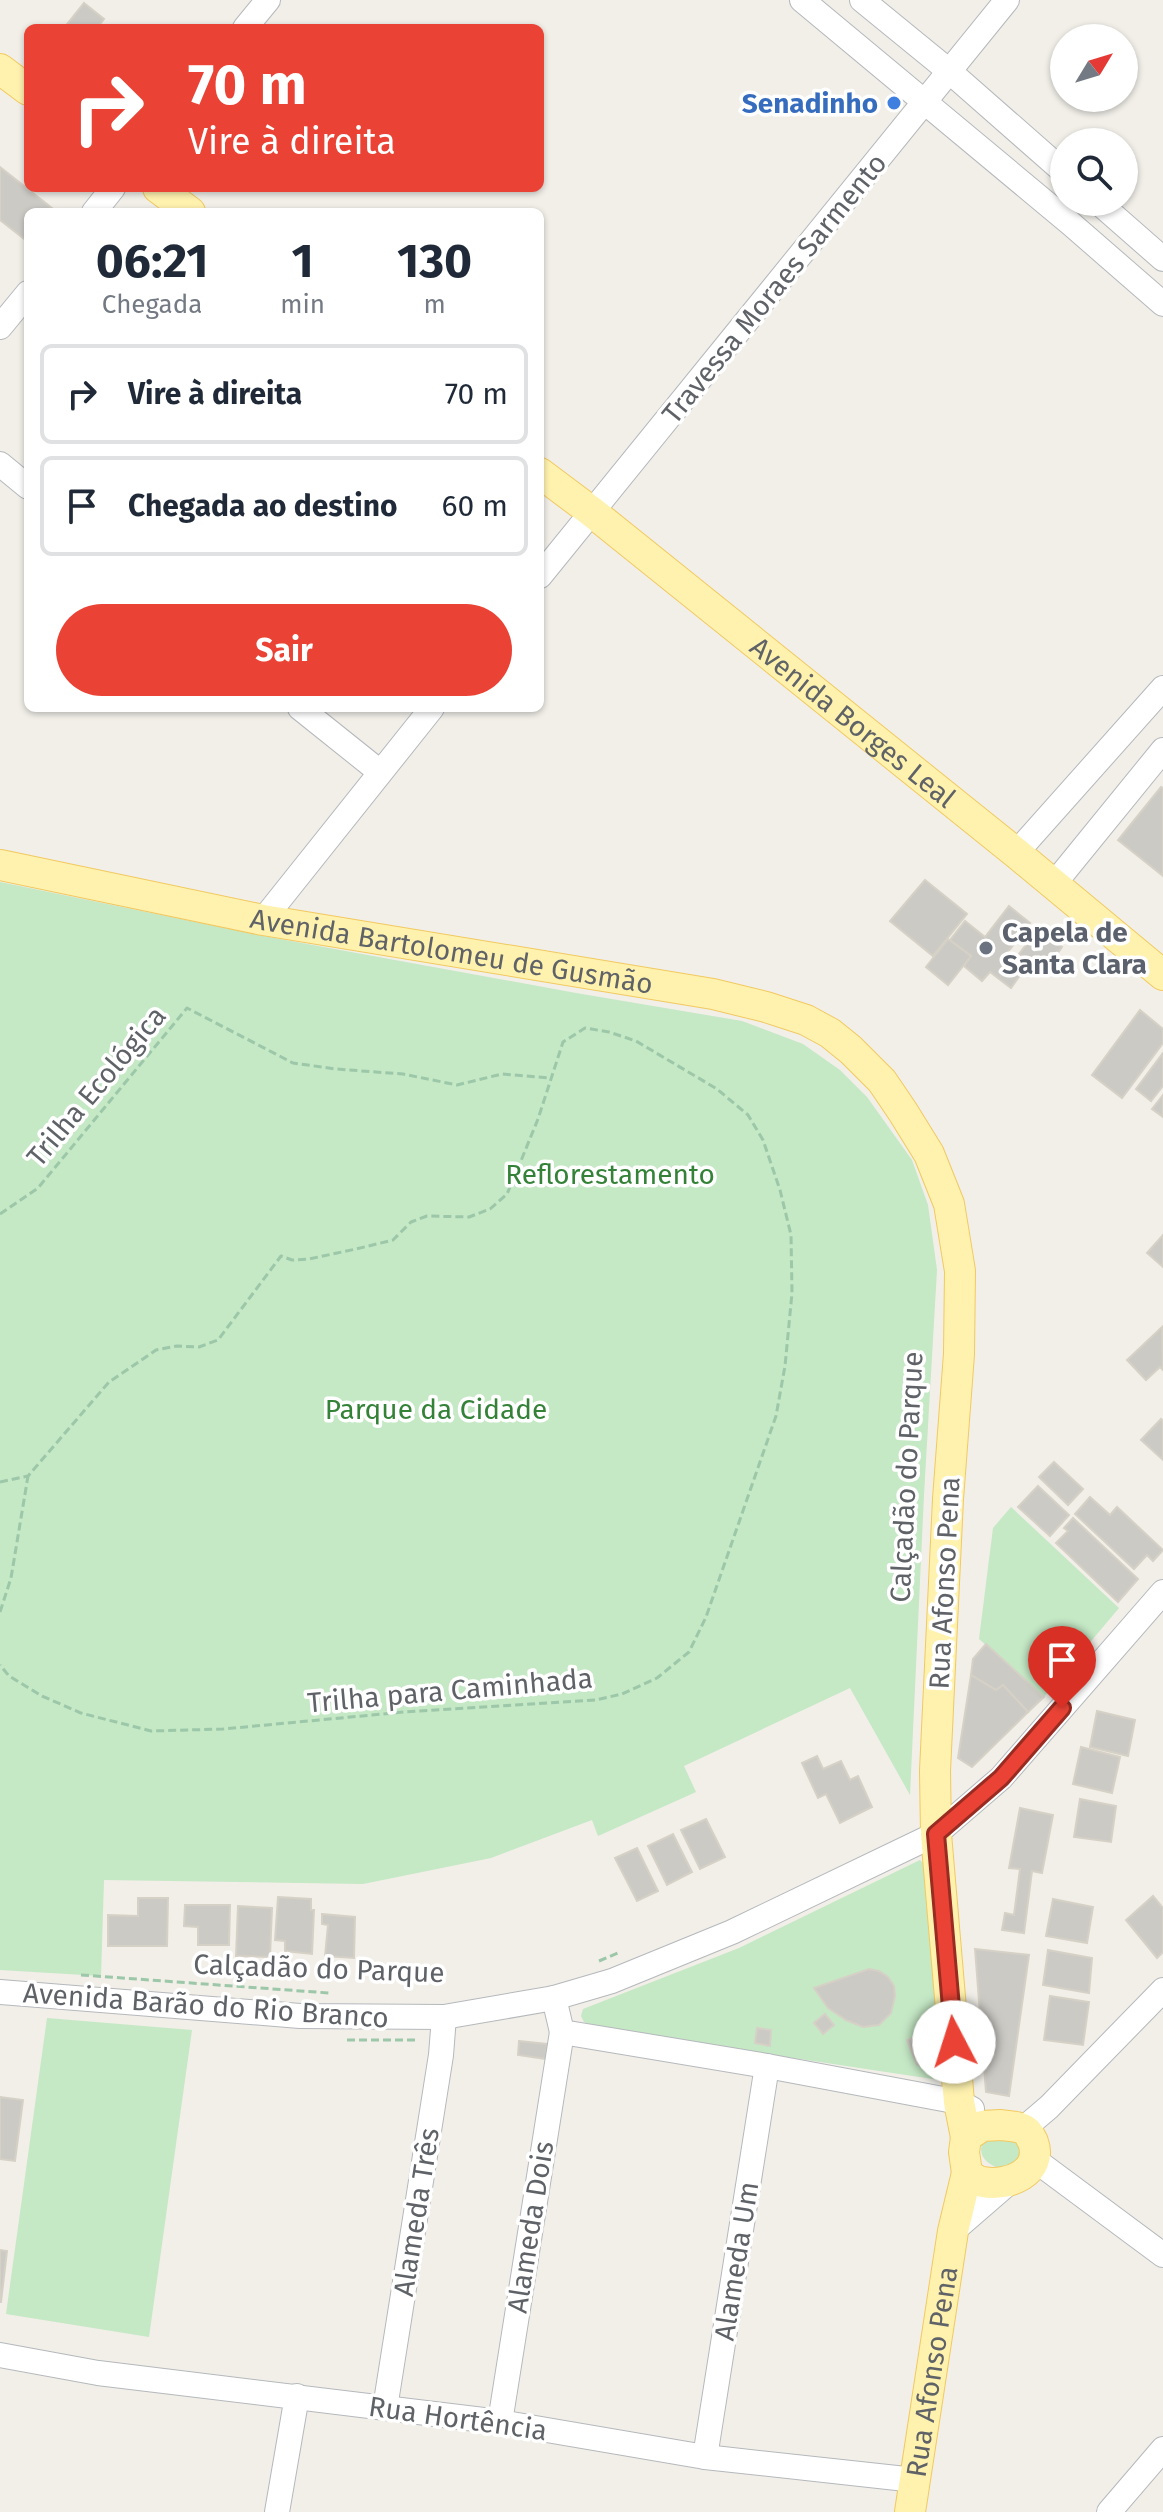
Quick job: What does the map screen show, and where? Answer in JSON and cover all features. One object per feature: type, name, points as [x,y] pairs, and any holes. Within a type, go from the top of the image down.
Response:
[{"type":"main road","points":[[0,69],[24,87]]},
{"type":"main road","points":[[163,192],[185,208]]},
{"type":"main road","name":"Avenida Borges Leal","points":[[544,476],[1016,853],[1163,975]]},
{"type":"main road","name":"Avenida Bartolomeu de Gusmão","points":[[0,865],[263,920],[713,994],[806,1020],[830,1033],[882,1081]]},
{"type":"main road","name":"Rua Afonso Pena","points":[[882,1081],[929,1154],[949,1204],[960,1271],[959,1354],[948,1499],[935,1771],[936,1834],[967,2173],[953,2231],[910,2512]]},
{"type":"main road","points":[[966,2137],[982,2126],[1021,2148],[999,2183],[985,2183],[967,2173]]},
{"type":"street","points":[[248,24],[268,0]]},
{"type":"street","points":[[802,0],[1163,304]]},
{"type":"street","points":[[862,0],[1050,160]]},
{"type":"street","name":"Travessa Moraes Sarmento","points":[[544,571],[1007,0]]},
{"type":"street","points":[[97,208],[110,192]]},
{"type":"street","points":[[1070,223],[1076,216]]},
{"type":"street","points":[[1117,216],[1159,246]]},
{"type":"street","points":[[0,327],[24,298]]},
{"type":"street","points":[[0,464],[24,484]]},
{"type":"street","points":[[1016,853],[1163,688]]},
{"type":"street","points":[[305,712],[380,772]]},
{"type":"street","points":[[263,920],[429,712]]},
{"type":"street","points":[[1054,884],[1163,750]]},
{"type":"street","name":"Avenida Barão do Rio Branco","points":[[0,1992],[300,2016],[444,2017],[554,1998],[612,1981],[732,1932],[936,1834],[1001,1778],[1163,1592]]},
{"type":"street","points":[[1021,2148],[1049,2107],[1163,1990]]},
{"type":"street","points":[[554,1998],[562,2032],[959,2102],[1163,2255]]},
{"type":"street","points":[[1021,2148],[1163,2014]]},
{"type":"street","name":"Alameda Três","points":[[385,2408],[441,2055],[444,2017]]},
{"type":"street","name":"Alameda Dois","points":[[500,2422],[562,2032]]},
{"type":"street","name":"Alameda Um","points":[[705,2457],[767,2066]]},
{"type":"street","name":"Rua Afonso Pena","points":[[953,2231],[1021,2148]]},
{"type":"street","name":"Rua Hortência","points":[[0,2355],[98,2373],[500,2422],[705,2457],[915,2480]]},
{"type":"street","points":[[277,2512],[297,2396]]},
{"type":"street","points":[[1109,2512],[1163,2449]]},
{"type":"path","name":"Trilha Ecológica","points":[[0,1214],[38,1188],[187,1008],[293,1063],[403,1074],[457,1085],[502,1074],[550,1078]]},
{"type":"path","name":"Trilha para Caminhada","points":[[0,1665],[9,1676],[42,1696],[81,1713],[151,1731],[223,1729],[404,1712],[596,1700],[622,1694],[657,1678],[689,1652],[706,1617],[776,1416],[785,1366],[792,1293],[791,1235],[763,1140],[748,1115],[717,1089],[636,1041],[585,1028],[563,1042],[538,1119],[507,1194],[490,1209],[469,1217],[427,1216],[411,1222],[393,1240],[356,1249],[301,1260],[281,1256],[218,1340],[199,1347],[177,1346],[156,1350],[109,1382],[28,1476]]},
{"type":"path","points":[[0,1482],[28,1476],[11,1578],[0,1612]]},
{"type":"path","points":[[593,1963],[622,1952]]},
{"type":"path","name":"Calçadão do Parque","points":[[72,1974],[334,1993]]},
{"type":"green space","name":"Parque da Cidade","points":[[0,882],[258,935],[742,1021],[803,1044],[840,1070],[867,1097],[912,1160],[928,1205],[937,1270],[910,1795],[850,1688],[684,1766],[696,1792],[598,1836],[592,1820],[491,1858],[363,1884],[104,1880],[101,1976],[0,1970]]},
{"type":"green space","points":[[1011,1507],[1119,1608],[1044,1697],[979,1639],[993,1528]]},
{"type":"green space","points":[[920,1860],[924,1864],[945,2077],[939,2080],[602,2029],[584,2022],[581,2016],[583,2009],[739,1948]]},
{"type":"green space","points":[[47,2018],[192,2030],[149,2337],[6,2314]]},
{"type":"green space","points":[[1011,2137],[1034,2154],[1001,2169],[986,2160],[982,2144],[987,2140]]},
{"type":"building","points":[[84,3],[104,19],[100,24],[67,24]]},
{"type":"building","points":[[0,167],[24,186],[24,192],[32,192],[52,208],[24,208],[24,239],[0,220]]},
{"type":"building","points":[[1163,788],[1163,876],[1118,840]]},
{"type":"building","points":[[925,880],[967,914],[933,956],[890,921]]},
{"type":"building","name":"Capela de Santa Clara","points":[[1009,906],[1030,923],[1005,956],[1023,971],[1011,988],[990,972],[982,981],[964,966],[971,956],[950,940],[965,921],[985,937]]},
{"type":"building","points":[[1038,929],[1062,947],[1044,973],[1019,954]]},
{"type":"building","points":[[948,939],[971,956],[948,985],[926,967]]},
{"type":"building","points":[[1140,1010],[1163,1029],[1163,1043],[1122,1098],[1092,1075]]},
{"type":"building","points":[[1163,1053],[1163,1086],[1151,1101],[1136,1089]]},
{"type":"building","points":[[1163,1095],[1163,1117],[1152,1109]]},
{"type":"building","points":[[1163,1235],[1163,1267],[1147,1253]]},
{"type":"building","points":[[1162,1327],[1163,1370],[1160,1367],[1146,1380],[1127,1360]]},
{"type":"building","points":[[1161,1419],[1163,1421],[1163,1460],[1141,1440]]},
{"type":"building","points":[[1054,1462],[1083,1489],[1068,1505],[1039,1477]]},
{"type":"building","points":[[1038,1486],[1069,1515],[1050,1536],[1018,1507]]},
{"type":"building","points":[[1090,1497],[1110,1515],[1117,1507],[1163,1550],[1153,1561],[1147,1555],[1134,1569],[1075,1514]]},
{"type":"building","points":[[1073,1518],[1138,1579],[1118,1602],[1056,1543],[1068,1531],[1064,1528]]},
{"type":"building","points":[[986,1644],[1044,1697],[1028,1712],[1003,1685],[996,1690],[971,1675],[973,1659]]},
{"type":"building","points":[[971,1675],[996,1690],[1003,1685],[1028,1712],[972,1767],[958,1758]]},
{"type":"building","points":[[1097,1711],[1135,1720],[1128,1756],[1090,1747]]},
{"type":"building","points":[[1081,1747],[1120,1757],[1112,1793],[1073,1784]]},
{"type":"building","points":[[817,1756],[823,1769],[841,1761],[850,1780],[858,1776],[872,1807],[840,1823],[826,1794],[818,1798],[802,1763]]},
{"type":"building","points":[[1080,1799],[1116,1806],[1111,1842],[1074,1837]]},
{"type":"building","points":[[1020,1808],[1053,1815],[1042,1873],[1032,1871],[1024,1933],[1002,1930],[1005,1913],[1014,1915],[1020,1869],[1009,1868]]},
{"type":"building","points":[[706,1819],[725,1857],[700,1869],[681,1830]]},
{"type":"building","points":[[673,1834],[692,1872],[667,1885],[648,1846]]},
{"type":"building","points":[[637,1848],[658,1891],[637,1901],[615,1858]]},
{"type":"building","points":[[1153,1896],[1163,1908],[1163,1952],[1157,1958],[1126,1920]]},
{"type":"building","points":[[278,1897],[311,1899],[311,1910],[314,1910],[312,1954],[285,1951],[285,1941],[275,1940]]},
{"type":"building","points":[[138,1898],[168,1898],[167,1946],[108,1946],[108,1915],[138,1916]]},
{"type":"building","points":[[1053,1899],[1093,1907],[1087,1943],[1046,1936]]},
{"type":"building","points":[[185,1905],[230,1905],[229,1945],[198,1945],[198,1927],[184,1926]]},
{"type":"building","points":[[238,1906],[272,1908],[270,1957],[236,1956]]},
{"type":"building","points":[[322,1914],[355,1917],[354,1958],[325,1956],[328,1925],[322,1924]]},
{"type":"building","points":[[975,1949],[1029,1955],[1009,2096],[986,2092]]},
{"type":"building","points":[[1048,1950],[1092,1958],[1089,1993],[1043,1985]]},
{"type":"building","points":[[869,1969],[888,1977],[894,1986],[895,1996],[891,2013],[879,2025],[863,2027],[828,2008],[814,1988]]},
{"type":"building","points":[[1050,1996],[1089,2002],[1083,2045],[1044,2040]]},
{"type":"building","points":[[825,2014],[834,2025],[823,2034],[814,2023]]},
{"type":"building","points":[[757,2028],[771,2030],[770,2046],[755,2043]]},
{"type":"building","points":[[932,2031],[941,2055],[917,2065],[907,2040]]},
{"type":"building","points":[[519,2041],[547,2044],[546,2059],[518,2055]]},
{"type":"building","points":[[0,2097],[23,2100],[15,2161],[0,2159]]},
{"type":"building","points":[[0,2250],[7,2251],[1,2302],[0,2302]]},
{"type":"place","name":"Senadinho","points":[[894,103]]},
{"type":"place","name":"Capela de Santa Clara","points":[[986,948]]},
{"type":"route","points":[[954,2042],[936,1834],[1001,1778],[1062,1708]]},
{"type":"park label","name":"Reflorestamento","points":[[610,1174]]}]
